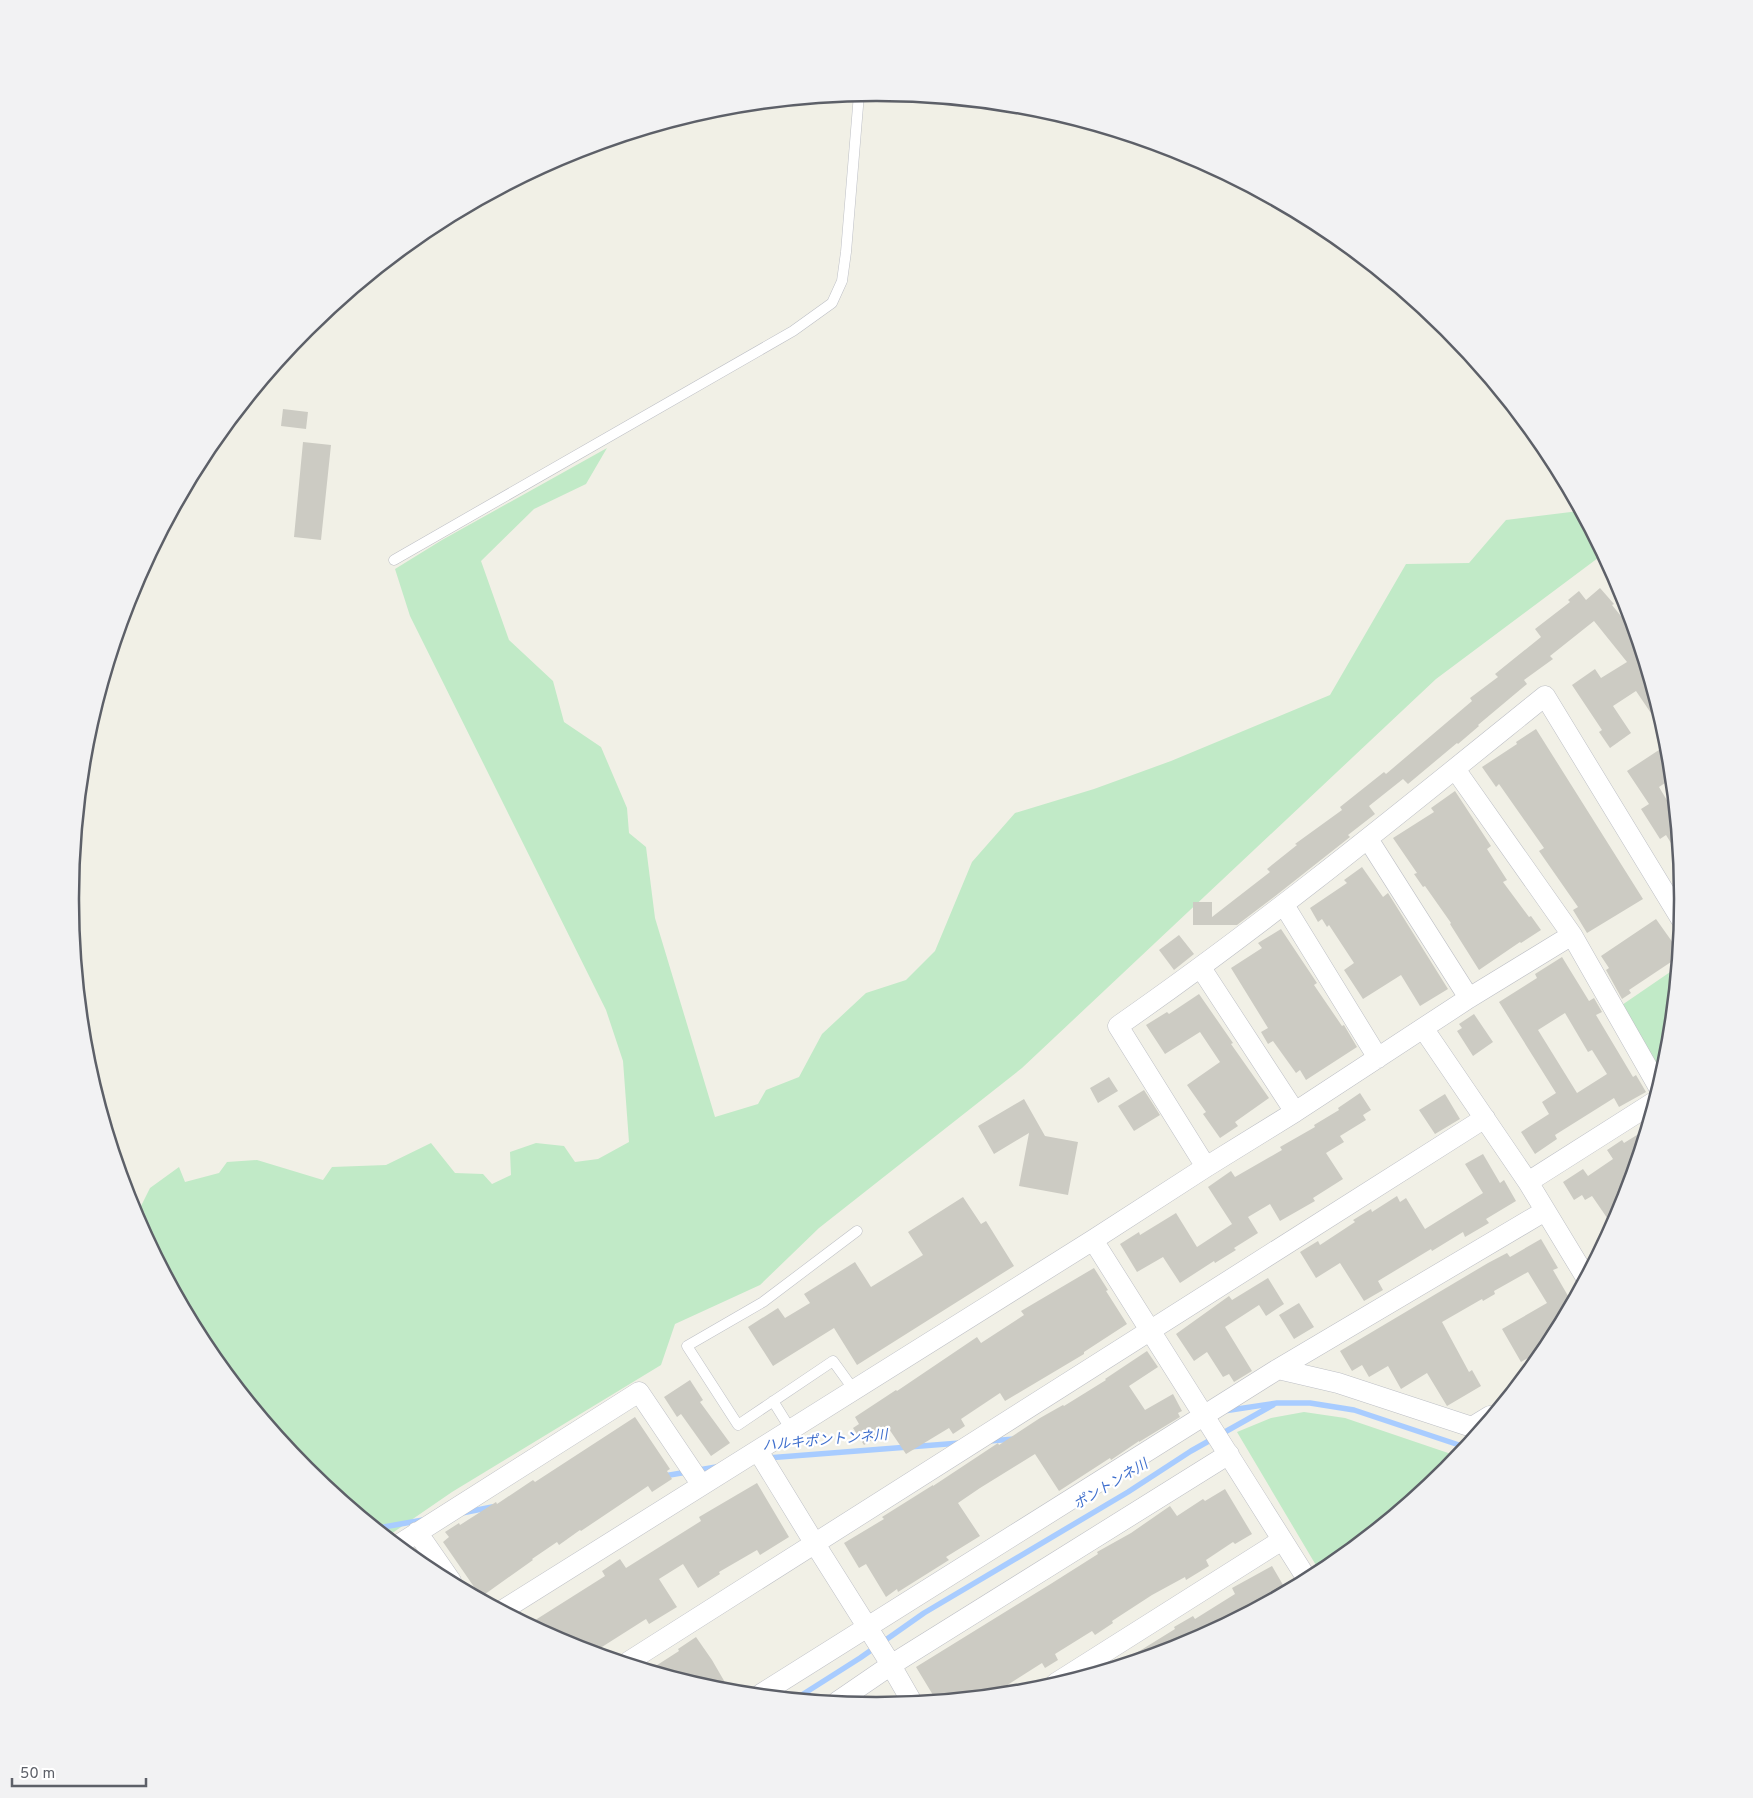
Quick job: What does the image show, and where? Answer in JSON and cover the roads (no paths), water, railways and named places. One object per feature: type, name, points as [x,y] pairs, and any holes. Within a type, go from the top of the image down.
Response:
[{"type":"street","points":[[1206,1167],[1118,1026],[1201,968],[1284,905],[1545,696],[1674,907]]},
{"type":"street","points":[[1455,769],[1572,935],[1653,1078]]},
{"type":"street","points":[[1368,839],[1469,998]]},
{"type":"street","points":[[1284,905],[1378,1058]]},
{"type":"street","points":[[509,1606],[701,1484],[758,1451],[1093,1240],[1295,1112],[1469,998],[1572,935]]},
{"type":"street","points":[[1201,968],[1295,1112]]},
{"type":"street","points":[[1423,1028],[1528,1182],[1582,1271]]},
{"type":"street","points":[[1528,1182],[1646,1107]]},
{"type":"street","points":[[634,1658],[1151,1332],[1485,1118]]},
{"type":"street","points":[[769,1689],[870,1630],[1207,1421],[1278,1369],[1545,1211]]},
{"type":"street","points":[[1093,1240],[1302,1573]]},
{"type":"street","points":[[1278,1369],[1338,1383],[1472,1427],[1477,1424]]},
{"type":"street","points":[[404,1541],[639,1392],[701,1484]]},
{"type":"street","points":[[845,1696],[888,1660],[1226,1450]]},
{"type":"street","points":[[758,1451],[814,1544],[870,1630],[908,1696]]},
{"type":"street","points":[[417,1532],[441,1567]]},
{"type":"street","points":[[1073,1672],[1282,1540]]},
{"type":"lane","points":[[394,560],[793,331],[832,303],[842,280],[846,252],[858,102]]},
{"type":"lane","points":[[854,1390],[833,1361],[738,1426],[687,1346],[763,1302],[857,1231]]},
{"type":"lane","points":[[773,1401],[791,1430]]},
{"type":"waterway","name":"ポントンネ川","points":[[1224,1411],[1277,1403],[1310,1403],[1354,1410],[1458,1445]]},
{"type":"waterway","name":"ポントンネ川","points":[[805,1693],[860,1658],[924,1613],[1128,1492],[1191,1451],[1273,1405]]},
{"type":"waterway","name":"ハルキポントンネ川","points":[[989,1441],[1015,1439]]},
{"type":"waterway","name":"ハルキポントンネ川","points":[[767,1458],[960,1443]]},
{"type":"waterway","name":"ハルキポントンネ川","points":[[664,1476],[716,1467]]},
{"type":"waterway","name":"ハルキポントンネ川","points":[[462,1513],[492,1507]]},
{"type":"waterway","name":"ハルキポントンネ川","points":[[385,1527],[423,1520]]}]
